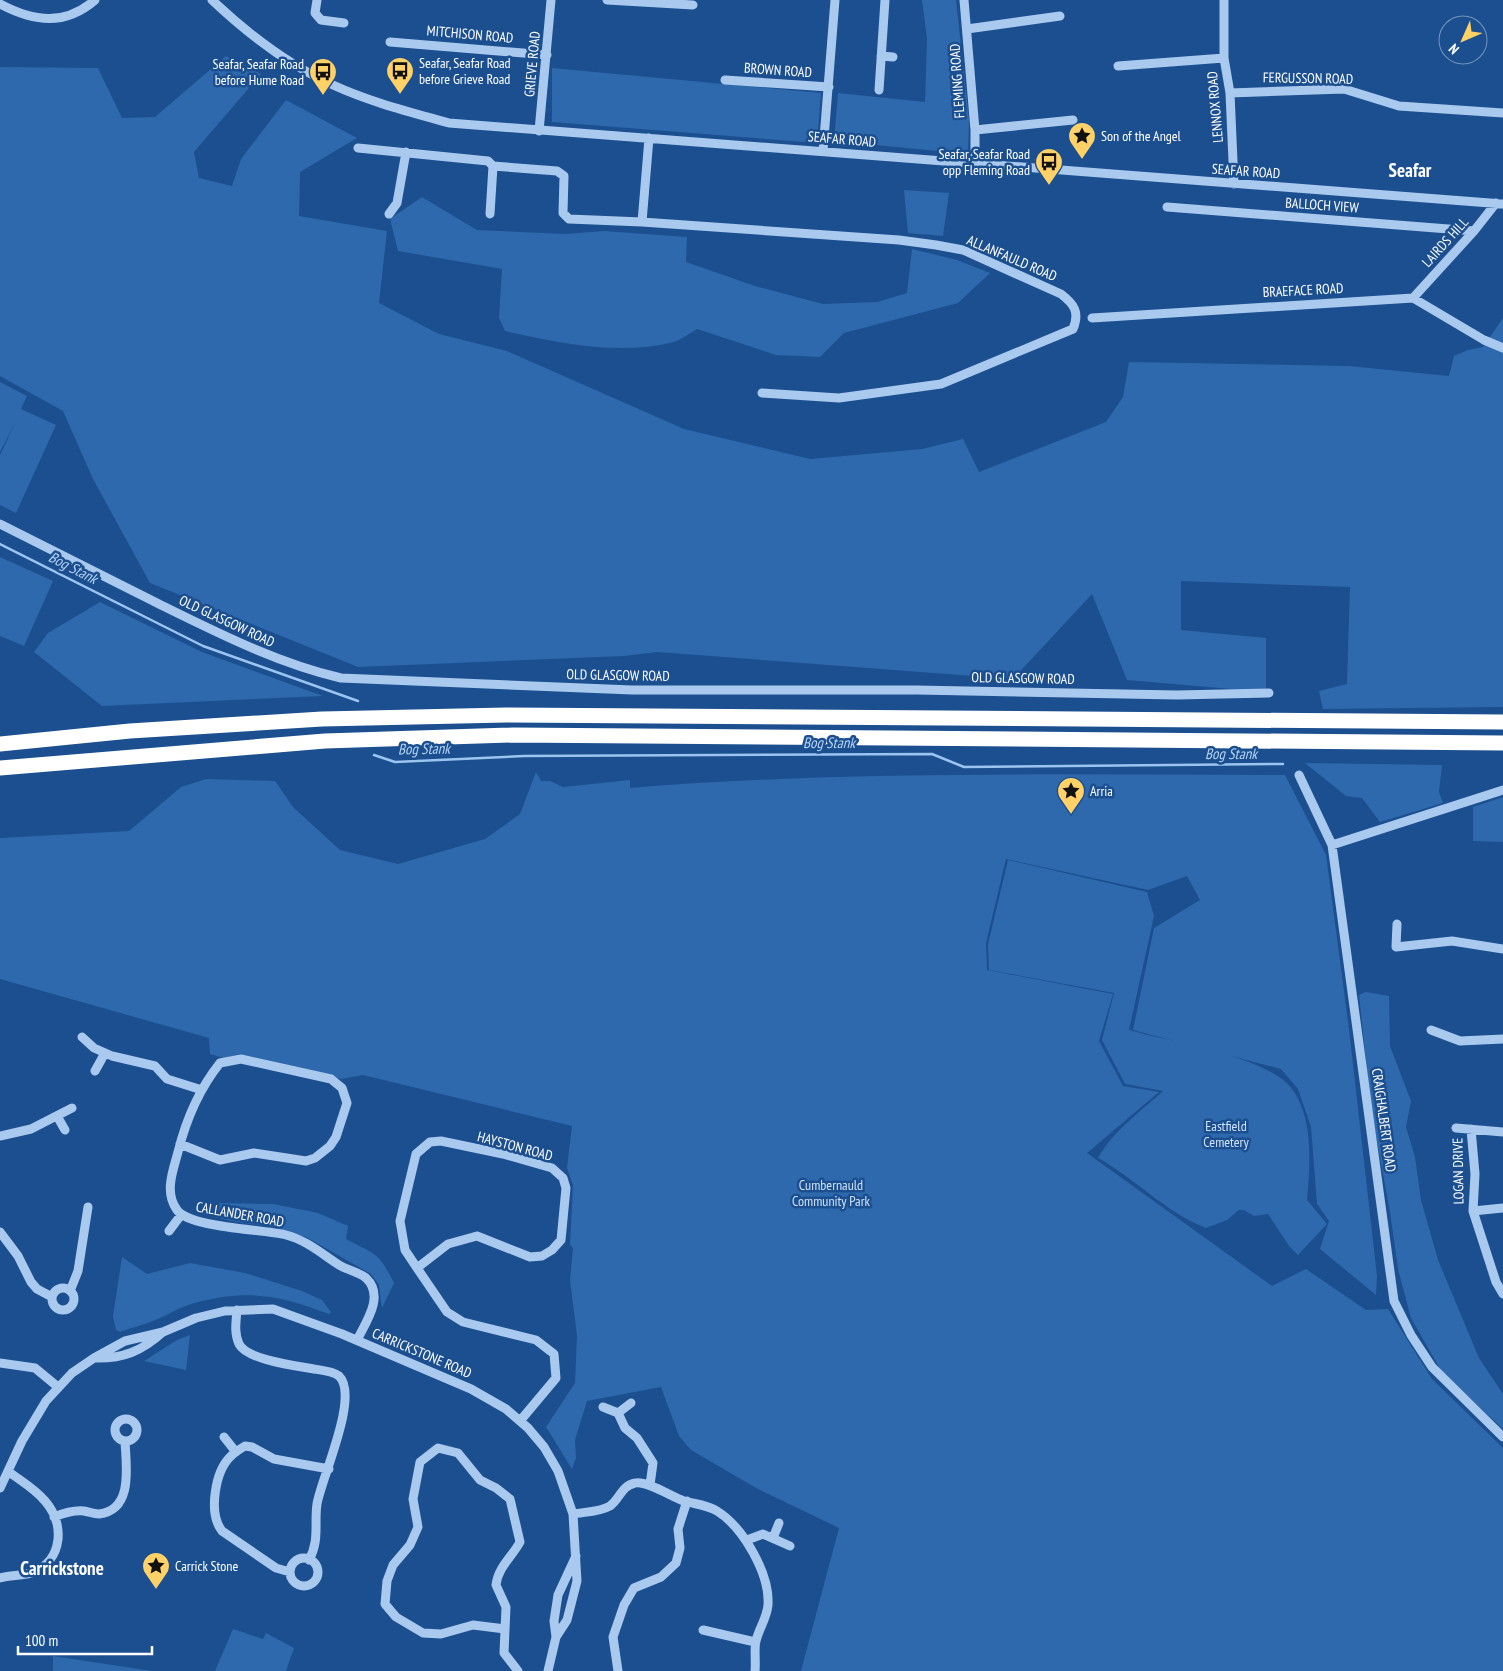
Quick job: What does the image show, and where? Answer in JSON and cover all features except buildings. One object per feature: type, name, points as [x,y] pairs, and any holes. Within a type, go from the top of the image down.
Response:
[{"type":"highway","points":[[0,744],[130,731],[312,720],[506,715],[1503,722]]},
{"type":"highway","points":[[0,768],[325,741],[513,735],[1503,743]]},
{"type":"street","points":[[0,4],[19,14],[52,20],[82,11],[95,0]]},
{"type":"street","name":"SEAFAR ROAD","points":[[212,0],[223,5],[282,57],[340,88],[394,108],[449,123],[1499,204]]},
{"type":"street","points":[[317,0],[316,13],[321,20],[344,23]]},
{"type":"street","name":"GRIEVE ROAD","points":[[539,131],[551,0]]},
{"type":"street","points":[[607,0],[693,5]]},
{"type":"street","name":"BROWN ROAD","points":[[823,151],[835,0]]},
{"type":"street","points":[[879,90],[885,0]]},
{"type":"street","name":"FLEMING ROAD","points":[[964,0],[975,130],[975,165]]},
{"type":"street","name":"LENNOX ROAD","points":[[1224,0],[1224,58],[1230,92],[1234,184]]},
{"type":"street","name":"FLEMING ROAD","points":[[967,29],[1060,16]]},
{"type":"street","name":"MITCHISON ROAD","points":[[390,42],[547,55]]},
{"type":"street","points":[[881,56],[893,57]]},
{"type":"street","name":"LENNOX ROAD","points":[[1118,66],[1224,58]]},
{"type":"street","name":"BROWN ROAD","points":[[725,80],[829,88]]},
{"type":"street","name":"FERGUSSON ROAD","points":[[1230,92],[1344,89],[1399,106],[1503,114]]},
{"type":"street","name":"FLEMING ROAD","points":[[975,130],[1073,120]]},
{"type":"street","points":[[642,222],[649,138]]},
{"type":"street","points":[[358,148],[488,161],[493,166],[490,214]]},
{"type":"street","points":[[388,214],[397,203],[406,152]]},
{"type":"street","name":"ALLANFAULD ROAD","points":[[493,166],[557,171],[564,176],[563,213],[569,219],[642,222],[899,240],[963,250],[1061,294],[1074,304],[1078,318],[1073,329],[1061,335],[941,384],[839,398],[762,393]]},
{"type":"street","name":"LAIRDS HILL","points":[[1413,298],[1499,204]]},
{"type":"street","name":"BALLOCH VIEW","points":[[1167,207],[1474,231]]},
{"type":"street","points":[[1413,298],[1484,340],[1503,348]]},
{"type":"street","name":"BRAEFACE ROAD","points":[[1092,318],[1413,298]]},
{"type":"street","name":"OLD GLASGOW ROAD","points":[[0,524],[191,620],[276,659],[311,671],[341,678],[632,690],[917,690],[1177,695],[1269,693]]},
{"type":"street","name":"CRAIGHALBERT ROAD","points":[[1299,775],[1332,845],[1394,1301],[1411,1335],[1432,1367],[1503,1437]]},
{"type":"street","points":[[1332,845],[1503,790]]},
{"type":"street","points":[[1397,924],[1396,947],[1452,941],[1503,949]]},
{"type":"street","points":[[1431,1030],[1460,1041],[1503,1039]]},
{"type":"street","points":[[82,1037],[94,1048],[105,1053],[155,1066],[167,1079],[202,1090]]},
{"type":"street","points":[[95,1072],[105,1053]]},
{"type":"street","name":"CALLANDER ROAD","points":[[180,1144],[220,1160],[254,1153],[306,1161],[315,1158],[330,1146],[336,1137],[347,1103],[342,1088],[331,1078],[241,1059],[220,1063],[202,1090],[180,1144],[169,1188],[172,1203],[181,1215],[208,1223],[286,1235],[304,1242],[342,1266],[366,1277],[373,1288],[373,1307],[357,1340]]},
{"type":"street","points":[[0,1136],[31,1129],[72,1108]]},
{"type":"street","points":[[57,1116],[65,1130]]},
{"type":"street","name":"LOGAN DRIVE","points":[[1456,1128],[1503,1132]]},
{"type":"street","name":"LOGAN DRIVE","points":[[1471,1129],[1475,1174],[1473,1212],[1496,1282],[1503,1294]]},
{"type":"street","name":"HAYSTON ROAD","points":[[417,1268],[448,1244],[477,1236],[530,1256],[542,1256],[552,1250],[561,1240],[564,1230],[566,1188],[563,1178],[552,1168],[503,1154],[441,1141],[430,1142],[416,1154],[400,1221],[405,1250],[417,1268],[447,1312],[463,1322],[536,1340],[554,1354],[556,1378],[520,1421]]},
{"type":"street","points":[[0,1232],[18,1256],[31,1282],[37,1289],[52,1297],[56,1308],[68,1310],[74,1302],[70,1290],[78,1270],[88,1207]]},
{"type":"street","name":"LOGAN DRIVE","points":[[1473,1212],[1503,1208]]},
{"type":"street","name":"CALLANDER ROAD","points":[[169,1231],[181,1215]]},
{"type":"street","points":[[52,1297],[60,1289],[70,1290]]},
{"type":"street","name":"CARRICKSTONE ROAD","points":[[0,1488],[34,1420],[58,1387],[72,1373],[94,1358],[125,1341],[163,1332],[196,1318],[225,1311],[273,1309],[357,1340],[471,1389],[497,1403],[520,1421],[544,1447],[558,1471],[573,1514],[577,1582],[574,1600],[567,1620],[556,1637],[548,1671]]},
{"type":"street","points":[[237,1310],[235,1333],[240,1346],[250,1354],[284,1364],[326,1371],[338,1375],[343,1382],[346,1395],[329,1469],[317,1504],[318,1527],[314,1550],[309,1560]]},
{"type":"street","name":"CARRICKSTONE ROAD","points":[[94,1358],[113,1359],[126,1356],[152,1342],[163,1332]]},
{"type":"street","points":[[0,1363],[35,1368],[58,1387]]},
{"type":"street","points":[[618,1413],[631,1403]]},
{"type":"street","points":[[603,1407],[618,1413],[625,1428],[637,1438],[653,1462],[650,1485]]},
{"type":"street","points":[[224,1437],[236,1452]]},
{"type":"street","points":[[54,1517],[76,1510],[98,1514],[115,1507],[126,1487],[125,1441]]},
{"type":"street","points":[[309,1560],[317,1570],[313,1582],[300,1586],[293,1580],[290,1572],[268,1563],[222,1531],[217,1524],[215,1509],[218,1482],[223,1468],[236,1452],[244,1446],[252,1447],[274,1459],[329,1469]]},
{"type":"street","points":[[505,1630],[473,1625],[441,1634],[423,1633],[396,1617],[385,1604],[386,1581],[393,1565],[410,1545],[418,1527],[413,1499],[420,1462],[438,1448],[458,1453],[480,1480],[496,1488],[510,1499],[520,1542],[497,1576],[496,1584],[506,1607],[505,1630],[504,1653],[518,1671]]},
{"type":"street","points":[[0,1578],[33,1573],[46,1565],[55,1554],[59,1536],[51,1508],[44,1500],[9,1472]]},
{"type":"street","points":[[573,1514],[610,1506],[626,1486],[636,1482],[650,1485],[686,1501],[716,1511],[738,1529],[746,1540],[768,1590],[768,1606],[763,1627],[755,1642],[755,1671]]},
{"type":"street","points":[[618,1671],[613,1637],[624,1605],[634,1588],[661,1577],[676,1563],[680,1548],[678,1529],[686,1501]]},
{"type":"street","points":[[773,1538],[779,1523]]},
{"type":"street","points":[[746,1540],[763,1534],[790,1546]]},
{"type":"street","name":"CARRICKSTONE ROAD","points":[[556,1637],[554,1621],[558,1595],[576,1556]]},
{"type":"street","points":[[290,1572],[296,1561],[309,1560]]},
{"type":"street","points":[[703,1630],[755,1642]]},
{"type":"green space","points":[[922,0],[956,0],[969,119],[968,154],[834,141],[838,93],[925,102],[927,39]]},
{"type":"green space","points":[[226,56],[261,74],[194,152],[199,178],[232,186],[241,159],[286,100],[357,138],[300,172],[299,216],[387,231],[379,303],[439,334],[507,351],[684,429],[810,459],[922,449],[963,439],[979,472],[1106,422],[1123,397],[1129,362],[1349,366],[1449,376],[1454,356],[1468,350],[1483,347],[1503,318],[1503,707],[1323,709],[1319,691],[1347,684],[1350,587],[1181,581],[1181,630],[1266,638],[1266,692],[1127,680],[1092,594],[1013,679],[657,652],[624,656],[358,667],[150,583],[93,479],[63,411],[0,376],[0,67],[98,68],[122,118],[155,117]]},
{"type":"green space","points":[[552,68],[821,93],[817,143],[552,122]]},
{"type":"green space","points":[[904,190],[949,193],[943,236],[908,233]]},
{"type":"green space","points":[[422,197],[477,230],[566,234],[604,231],[687,237],[686,262],[755,286],[823,304],[877,302],[907,293],[912,249],[957,260],[990,273],[958,303],[844,333],[820,357],[776,355],[697,329],[677,341],[653,346],[611,348],[589,346],[546,340],[505,331],[499,318],[502,269],[398,251],[390,219]]},
{"type":"green space","points":[[0,382],[27,396],[21,409],[56,425],[16,513],[0,505],[0,455],[16,421],[0,452]]},
{"type":"green space","points":[[0,557],[53,581],[24,646],[0,636]]},
{"type":"green space","points":[[100,602],[202,652],[323,696],[102,706],[34,652],[48,633]]},
{"type":"green space","points":[[1305,763],[1442,765],[1439,792],[1443,803],[1380,822],[1362,798],[1346,796]]},
{"type":"green space","name":"Cumbernauld Community Park","points":[[536,772],[541,781],[550,781],[563,787],[630,780],[630,788],[794,778],[876,776],[1039,774],[1285,775],[1326,855],[1349,1029],[1377,1276],[1376,1295],[1320,1249],[1329,1221],[1317,1204],[1311,1127],[1298,1089],[1281,1069],[1133,1030],[1154,928],[1200,900],[1187,876],[1148,890],[1006,859],[986,943],[987,970],[1113,994],[1099,1041],[1123,1086],[1159,1092],[1087,1153],[1272,1286],[1306,1269],[1366,1310],[1388,1309],[1432,1379],[1503,1448],[1503,1671],[801,1671],[839,1528],[756,1488],[691,1450],[679,1436],[661,1387],[587,1401],[575,1440],[576,1458],[572,1469],[546,1427],[575,1383],[577,1336],[570,1280],[573,1248],[570,1245],[573,1185],[567,1168],[572,1126],[363,1075],[341,1079],[240,1054],[224,1058],[210,1054],[209,1038],[0,979],[0,838],[129,831],[181,787],[206,779],[275,781],[293,807],[340,850],[398,864],[485,839],[520,814]]},
{"type":"green space","points":[[1503,797],[1503,842],[1473,841],[1473,807]]},
{"type":"green space","name":"Eastfield Cemetery","points":[[1008,860],[1147,892],[1154,916],[1129,1030],[1241,1059],[1280,1077],[1292,1089],[1304,1114],[1307,1128],[1309,1172],[1307,1200],[1327,1224],[1298,1255],[1289,1246],[1268,1214],[1254,1216],[1244,1210],[1239,1210],[1227,1220],[1206,1228],[1177,1213],[1098,1158],[1120,1130],[1163,1091],[1125,1084],[1102,1040],[1114,993],[989,970],[988,944]]},
{"type":"green space","points":[[1366,992],[1389,996],[1390,1046],[1411,1101],[1406,1127],[1415,1157],[1421,1200],[1438,1260],[1479,1358],[1503,1394],[1503,1429],[1443,1374],[1411,1318],[1398,1269],[1390,1212],[1371,1108],[1359,995]]},
{"type":"green space","points":[[219,1203],[273,1204],[318,1213],[348,1226],[346,1239],[380,1259],[394,1283],[382,1308],[379,1285],[371,1274],[306,1237],[267,1226],[231,1221],[197,1213]]},
{"type":"green space","points":[[122,1257],[147,1274],[190,1263],[245,1273],[302,1291],[322,1300],[331,1312],[329,1314],[279,1298],[248,1295],[231,1296],[190,1304],[155,1320],[120,1332],[116,1330],[113,1316]]},
{"type":"green space","points":[[190,1335],[186,1370],[144,1361],[177,1340]]},
{"type":"green space","points":[[233,1629],[263,1639],[266,1633],[294,1648],[286,1671],[215,1671]]},
{"type":"green space","points":[[53,1656],[152,1671],[53,1671]]},
{"type":"waterway","name":"Bog Stank","points":[[0,544],[203,646],[358,701]]},
{"type":"waterway","name":"Bog Stank","points":[[374,755],[395,762],[524,756],[932,754],[964,767],[1283,764]]},
{"type":"place","name":"Seafar, Seafar Road before Grieve Road","points":[[400,95]]},
{"type":"place","name":"Seafar, Seafar Road before Hume Road","points":[[323,96]]},
{"type":"place","name":"Son of the Angel","points":[[1082,160]]},
{"type":"place","name":"Seafar, Seafar Road opp Fleming Road","points":[[1049,186]]},
{"type":"place","name":"Arria","points":[[1071,815]]},
{"type":"place","name":"Carrick Stone","points":[[156,1590]]},
{"type":"district","name":"Seafar","points":[[1410,170]]},
{"type":"district","name":"Carrickstone","points":[[62,1568]]}]
